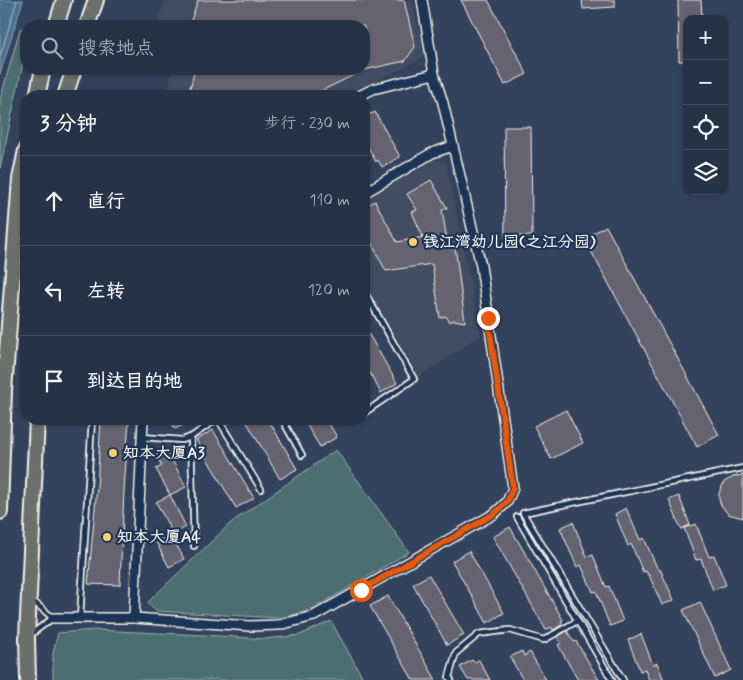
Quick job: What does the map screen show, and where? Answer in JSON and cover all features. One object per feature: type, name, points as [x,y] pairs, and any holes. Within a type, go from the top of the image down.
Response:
[{"type":"main road","points":[[58,20],[64,0]]},
{"type":"main road","points":[[89,20],[96,0]]},
{"type":"main road","points":[[38,90],[42,75]]},
{"type":"main road","points":[[67,90],[72,75]]},
{"type":"main road","points":[[0,512],[2,392],[20,179]]},
{"type":"main road","points":[[28,680],[27,638],[37,425]]},
{"type":"street","points":[[53,618],[134,618],[279,625],[314,616],[494,514],[507,502],[513,488],[482,266],[434,74],[422,0]]},
{"type":"street","points":[[370,90],[434,74]]},
{"type":"street","points":[[370,189],[432,153],[453,146]]},
{"type":"street","points":[[134,618],[142,425]]},
{"type":"lane","points":[[370,302],[414,379],[370,409]]},
{"type":"lane","points":[[80,618],[92,425]]},
{"type":"lane","points":[[142,437],[182,440],[208,425]]},
{"type":"lane","points":[[221,425],[261,489]]},
{"type":"lane","points":[[285,425],[302,455]]},
{"type":"lane","points":[[190,437],[194,546]]},
{"type":"lane","points":[[623,680],[523,513],[743,468]]},
{"type":"lane","points":[[517,517],[612,680]]},
{"type":"lane","points":[[27,638],[53,618],[29,598]]},
{"type":"lane","points":[[451,680],[449,676],[456,653],[479,634],[510,630],[544,640],[578,621]]},
{"type":"shaded area","points":[[166,0],[412,0],[425,56],[360,90],[168,90],[171,75],[370,75],[370,20],[158,20]]},
{"type":"shaded area","name":"钱江湾幼儿园(之江分园)","points":[[431,159],[446,163],[481,335],[419,377],[370,292],[370,197]]},
{"type":"green space","points":[[20,29],[20,75],[0,169],[0,100]]},
{"type":"green space","points":[[336,450],[409,552],[323,603],[304,612],[279,618],[156,611],[149,605],[148,602],[233,521]]},
{"type":"green space","points":[[331,621],[364,680],[53,680],[53,653],[58,633],[94,630],[265,639],[300,635]]},
{"type":"water","points":[[0,0],[23,0],[0,74]]},
{"type":"building","points":[[198,0],[404,0],[415,47],[405,61],[370,69],[370,20],[191,20]]},
{"type":"building","points":[[461,0],[488,0],[527,74],[505,85]]},
{"type":"building","points":[[582,0],[615,0],[615,7],[583,9]]},
{"type":"building","points":[[678,0],[701,0],[702,15],[683,15],[683,61],[679,61]]},
{"type":"building","points":[[193,75],[354,75],[323,90],[190,90]]},
{"type":"building","points":[[375,112],[400,157],[382,167],[378,160],[376,162],[370,150],[370,113]]},
{"type":"building","points":[[504,127],[531,127],[532,236],[505,236]]},
{"type":"building","points":[[431,180],[447,208],[442,210],[448,246],[455,246],[465,322],[454,320],[449,322],[446,316],[440,318],[432,264],[386,271],[370,240],[370,204],[375,201],[397,242],[423,237],[412,212],[417,210],[407,194]]},
{"type":"building","points":[[606,226],[719,435],[697,447],[584,238]]},
{"type":"building","points":[[370,336],[397,383],[381,393],[370,373]]},
{"type":"building","points":[[566,410],[583,443],[551,459],[534,426]]},
{"type":"building","name":"知本大厦A4","points":[[101,425],[129,425],[120,585],[88,584]]},
{"type":"building","points":[[173,425],[183,425],[175,429]]},
{"type":"building","points":[[248,425],[271,425],[297,469],[280,479]]},
{"type":"building","points":[[307,425],[330,425],[337,437],[320,447]]},
{"type":"building","points":[[213,430],[254,498],[236,508],[196,440]]},
{"type":"building","points":[[167,450],[186,487],[170,495],[156,469],[162,466],[156,455]]},
{"type":"building","points":[[743,475],[743,518],[728,514],[721,505],[719,493],[724,482],[735,476]]},
{"type":"building","points":[[170,495],[186,527],[173,534],[156,502]]},
{"type":"building","points":[[679,496],[690,525],[681,529],[669,500]]},
{"type":"building","points":[[626,508],[640,540],[644,538],[674,600],[662,605],[649,575],[646,571],[643,572],[631,544],[628,546],[615,514]]},
{"type":"building","points":[[573,522],[587,557],[593,555],[606,587],[609,586],[623,621],[610,626],[596,591],[593,592],[581,565],[577,567],[560,528]]},
{"type":"building","points":[[696,524],[709,557],[714,555],[726,585],[713,590],[701,559],[696,560],[684,528]]},
{"type":"building","points":[[510,527],[563,620],[561,621],[563,624],[553,630],[551,627],[546,630],[493,537]]},
{"type":"building","points":[[171,534],[184,559],[169,567],[156,542]]},
{"type":"building","points":[[469,551],[504,613],[487,623],[452,561]]},
{"type":"building","points":[[429,575],[464,635],[447,645],[413,584]]},
{"type":"building","points":[[388,596],[436,680],[413,680],[370,606]]},
{"type":"building","points":[[700,602],[731,670],[715,678],[683,610]]},
{"type":"building","points":[[567,631],[574,642],[576,641],[599,680],[578,680],[558,645],[561,643],[557,637]]},
{"type":"building","points":[[641,634],[653,665],[657,663],[664,680],[649,680],[645,669],[640,671],[628,640]]},
{"type":"building","points":[[522,651],[524,656],[530,652],[546,680],[523,680],[510,657]]},
{"type":"building","points":[[472,660],[474,662],[479,660],[490,680],[468,680],[460,667]]},
{"type":"place","name":"钱江湾幼儿园(之江分园)","points":[[413,242]]},
{"type":"place","name":"知本大厦A3","points":[[113,453]]},
{"type":"place","name":"知本大厦A4","points":[[107,537]]},
{"type":"route","points":[[361,590],[494,514],[507,502],[513,488],[488,318]]}]
